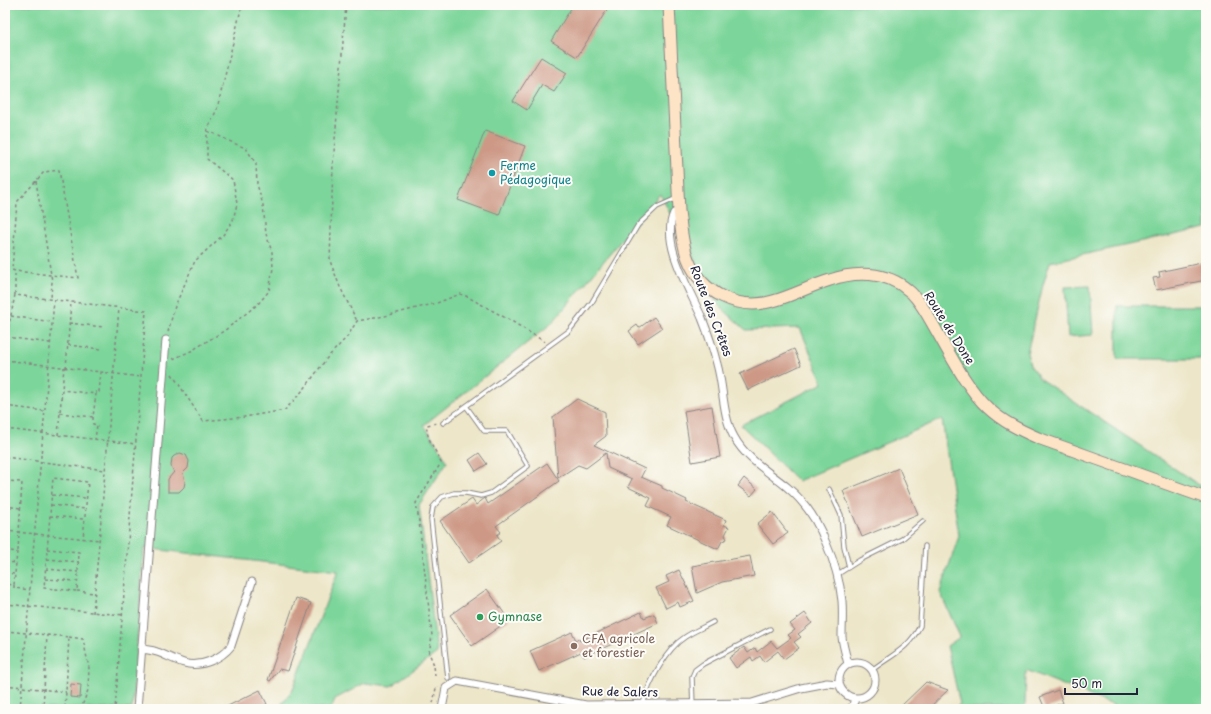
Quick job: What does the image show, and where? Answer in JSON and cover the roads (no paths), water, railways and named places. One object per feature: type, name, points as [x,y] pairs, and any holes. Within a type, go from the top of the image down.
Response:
[{"type":"street","name":"Route des Crêtes","points":[[669,5],[679,197],[679,211],[674,213],[672,219],[670,236],[672,249],[702,318],[714,351],[729,423],[734,437],[751,458],[788,488],[800,500],[812,515],[826,542],[837,575],[842,603],[842,638],[848,664]]},
{"type":"street","name":"Route de Done","points":[[679,211],[684,247],[693,270],[704,285],[721,296],[742,303],[763,304],[844,276],[871,275],[883,276],[893,280],[909,290],[926,311],[970,387],[987,408],[1012,426],[1038,438],[1206,498]]},
{"type":"street","points":[[137,709],[166,340]]},
{"type":"street","points":[[142,649],[156,651],[184,663],[196,665],[212,660],[226,653],[231,646],[252,582]]},
{"type":"street","points":[[860,662],[872,670],[875,680],[871,690],[862,697],[855,698],[846,694],[839,684],[840,672],[848,664],[860,662]]},
{"type":"street","name":"Rue de Salers","points":[[442,709],[446,688],[457,682],[586,705],[618,707],[643,704],[693,706],[752,703],[811,686],[827,683],[839,684]]},
{"type":"street","points":[[852,709],[855,698]]},
{"type":"lane","points":[[443,423],[569,331],[592,302],[638,225],[657,207],[679,197]]},
{"type":"lane","points":[[448,678],[431,519],[433,507],[442,497],[454,493],[466,493],[481,496],[491,493],[528,466],[507,431],[484,431],[466,406]]},
{"type":"lane","points":[[829,489],[841,515],[844,546],[849,567]]},
{"type":"lane","points":[[837,575],[902,539],[923,521]]},
{"type":"lane","points":[[872,670],[905,648],[915,636],[920,626],[925,546]]},
{"type":"lane","points":[[643,704],[649,687],[673,647],[685,637],[713,622]]},
{"type":"lane","points":[[693,706],[692,677],[695,670],[703,664],[770,629]]},
{"type":"place","name":"Ferme Pédagogique","points":[[492,173]]},
{"type":"place","name":"Gymnase","points":[[480,617]]},
{"type":"place","name":"CFA agricole et forestier","points":[[574,646]]}]
